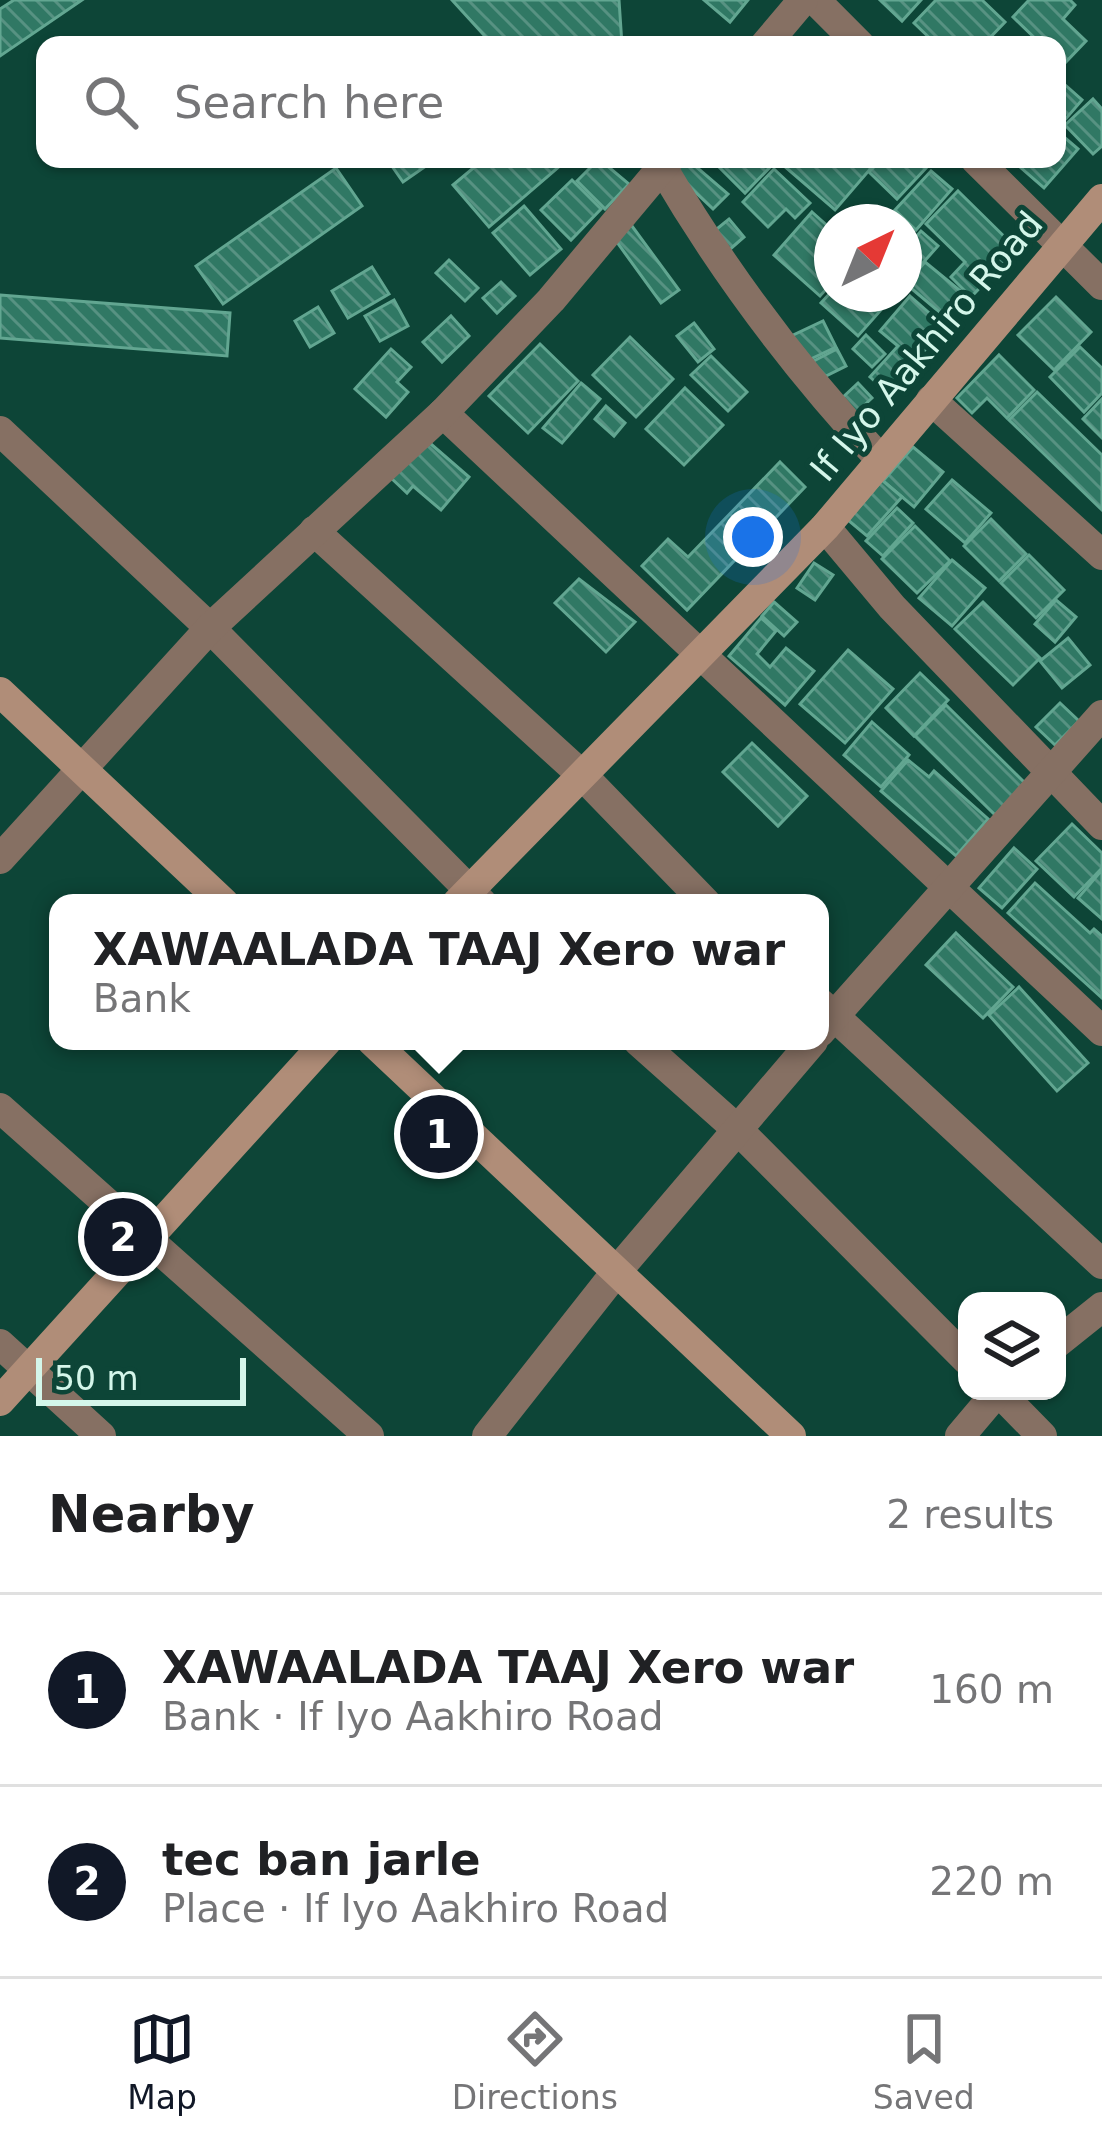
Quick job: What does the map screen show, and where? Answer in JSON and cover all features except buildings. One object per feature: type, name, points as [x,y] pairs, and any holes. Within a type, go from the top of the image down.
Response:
[{"type":"street","points":[[773,36],[803,0]]},
{"type":"street","points":[[814,0],[851,36]]},
{"type":"street","points":[[0,859],[210,628],[443,413],[551,300],[662,168]]},
{"type":"street","points":[[669,168],[704,237],[786,349],[881,460]]},
{"type":"street","points":[[984,168],[1102,285]]},
{"type":"street","name":"If Iyo Aakhiro Road","points":[[474,894],[824,527],[1102,199]]},
{"type":"street","points":[[931,400],[1102,555]]},
{"type":"street","points":[[443,413],[1102,1031]]},
{"type":"street","points":[[0,431],[210,628],[464,894]]},
{"type":"street","points":[[824,527],[892,607],[1102,825]]},
{"type":"street","points":[[314,531],[584,776],[697,894]]},
{"type":"street","points":[[0,692],[214,894]]},
{"type":"street","points":[[829,1013],[1102,715]]},
{"type":"street","points":[[829,1021],[1102,1264]]},
{"type":"street","points":[[0,1401],[319,1050]]},
{"type":"street","points":[[381,1050],[790,1436]]},
{"type":"street","points":[[648,1050],[740,1131],[958,1351]]},
{"type":"street","points":[[488,1436],[617,1271],[806,1050]]},
{"type":"street","points":[[0,1108],[369,1436]]},
{"type":"street","points":[[1066,1336],[1102,1306]]},
{"type":"street","points":[[0,1343],[100,1436]]},
{"type":"street","points":[[960,1436],[990,1400]]},
{"type":"street","points":[[1007,1400],[1042,1436]]},
{"type":"place","name":"XAWAALADA TAAJ Xero war","points":[[439,1134]]},
{"type":"place","name":"tec ban jarle","points":[[123,1237]]}]
